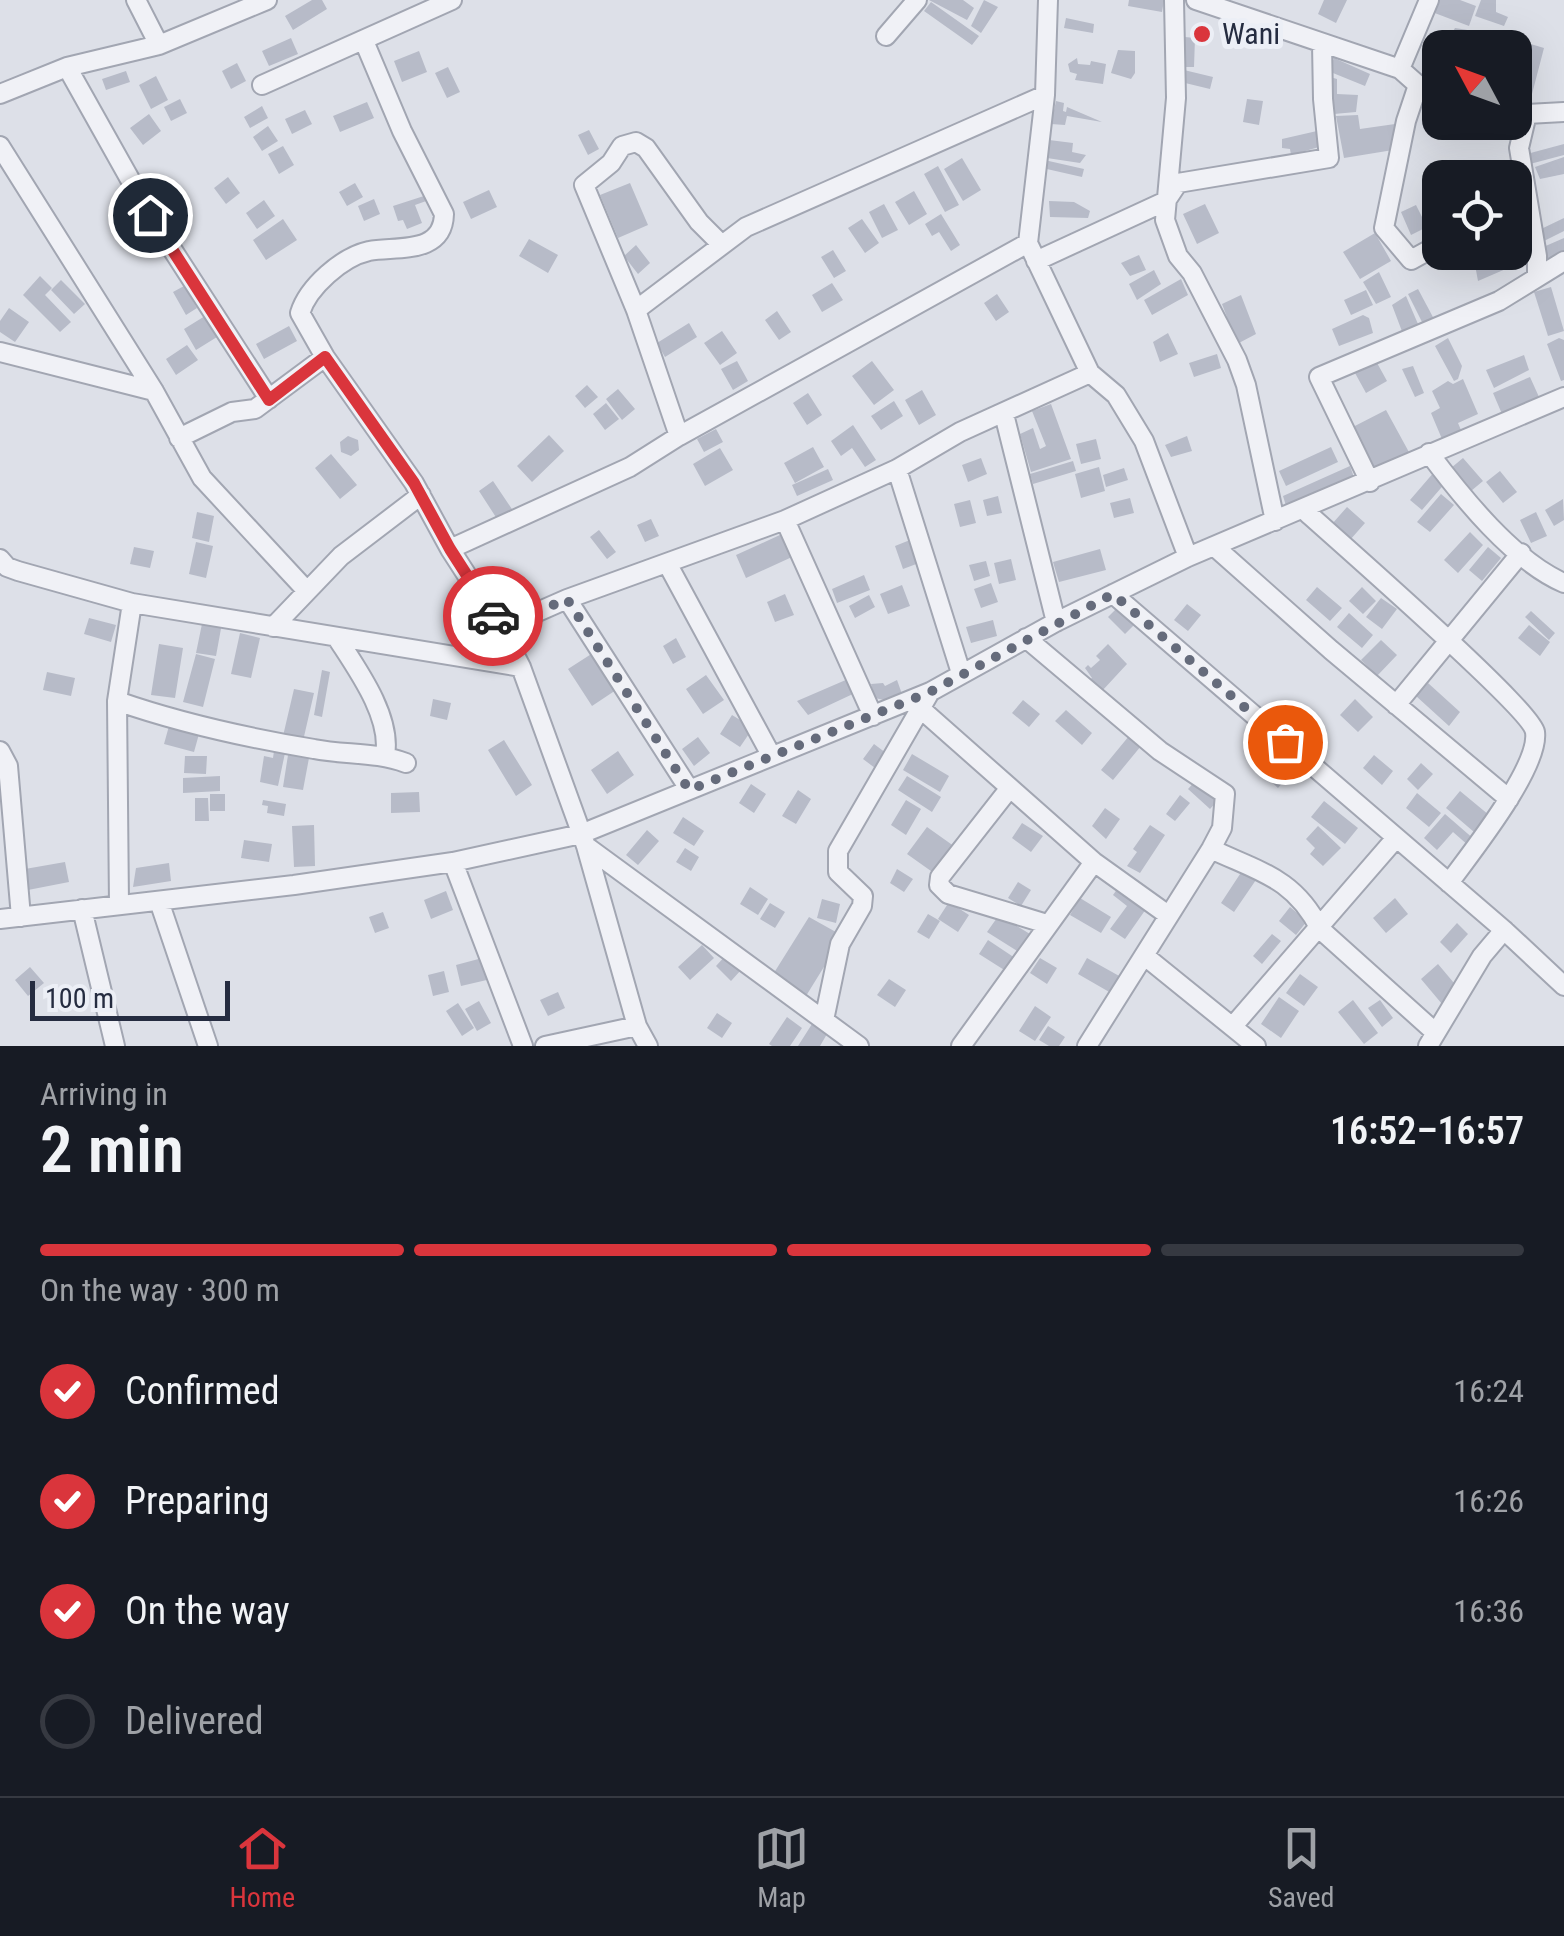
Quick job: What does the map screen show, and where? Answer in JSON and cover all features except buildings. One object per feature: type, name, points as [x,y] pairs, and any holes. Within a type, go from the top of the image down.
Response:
[{"type":"street","points":[[136,0],[159,45]]},
{"type":"street","points":[[0,94],[67,67],[159,45],[267,0]]},
{"type":"street","points":[[262,85],[452,0]]},
{"type":"street","points":[[886,36],[917,0]]},
{"type":"street","points":[[1048,0],[1045,95],[1028,243],[1090,373],[1116,395],[1144,441],[1188,557]]},
{"type":"street","points":[[1174,0],[1176,98],[1165,220],[1178,256],[1192,273],[1238,360],[1276,522]]},
{"type":"street","points":[[1196,0],[1400,69],[1422,86]]},
{"type":"street","points":[[1400,69],[1429,0]]},
{"type":"street","points":[[364,41],[402,131],[444,214],[444,225],[436,238],[412,248],[370,251],[348,260],[312,292],[300,312],[325,357],[421,496],[522,666],[583,840],[637,1026],[648,1046]]},
{"type":"street","points":[[1036,262],[1166,200],[1178,182],[1329,158],[1322,44]]},
{"type":"street","points":[[67,67],[150,215],[269,400]]},
{"type":"street","points":[[1418,85],[1406,121],[1384,228],[1410,260],[1422,254]]},
{"type":"street","points":[[636,310],[746,227],[1045,95]]},
{"type":"street","points":[[1532,112],[1564,112]]},
{"type":"street","points":[[679,436],[636,310],[584,184],[622,146],[636,142],[646,148],[692,213],[722,244]]},
{"type":"street","points":[[0,146],[154,392],[202,478],[306,590]]},
{"type":"street","points":[[1532,241],[1537,256],[1536,275]]},
{"type":"street","points":[[450,549],[630,466],[1028,243]]},
{"type":"street","points":[[1370,482],[1319,378],[1498,301],[1536,275],[1564,262]]},
{"type":"street","points":[[0,352],[154,392]]},
{"type":"street","points":[[179,438],[232,412],[255,409],[325,357]]},
{"type":"street","points":[[501,628],[567,599],[785,520],[897,469],[960,432],[1090,373]]},
{"type":"street","points":[[0,919],[452,862],[583,840],[771,755],[930,692],[1056,622],[1188,557],[1564,397]]},
{"type":"street","points":[[1004,414],[1056,622]]},
{"type":"street","points":[[1430,453],[1469,507],[1521,554],[1564,583]]},
{"type":"street","points":[[897,469],[961,673]]},
{"type":"street","points":[[273,627],[341,556],[421,496]]},
{"type":"street","points":[[1304,510],[1526,716],[1535,730],[1533,750],[1509,799],[1449,883]]},
{"type":"street","points":[[785,520],[873,716]]},
{"type":"street","points":[[1215,547],[1509,799]]},
{"type":"street","points":[[1396,704],[1521,554]]},
{"type":"street","points":[[0,559],[18,571],[132,603],[522,666]]},
{"type":"street","points":[[666,562],[771,755]]},
{"type":"street","points":[[1113,594],[1564,986]]},
{"type":"street","points":[[567,599],[689,790]]},
{"type":"street","points":[[118,904],[117,700],[132,603]]},
{"type":"street","points":[[337,638],[369,692],[386,734],[386,755]]},
{"type":"street","points":[[1026,638],[1160,751],[1225,794],[1222,828],[1211,849],[1087,1046]]},
{"type":"street","points":[[824,1020],[840,944],[862,906],[863,896],[838,872],[838,851],[930,692]]},
{"type":"street","points":[[117,700],[178,720],[280,744],[341,754],[386,755],[406,763]]},
{"type":"street","points":[[920,710],[1094,862],[1168,915]]},
{"type":"street","points":[[0,751],[8,766],[21,917]]},
{"type":"street","points":[[1010,789],[940,877],[940,885],[948,894],[1047,924]]},
{"type":"street","points":[[1233,1026],[1396,838]]},
{"type":"street","points":[[583,840],[859,1046]]},
{"type":"street","points":[[1211,849],[1269,873],[1296,892],[1320,929],[1432,1040],[1482,956],[1504,930]]},
{"type":"street","points":[[452,862],[523,1046]]},
{"type":"street","points":[[961,1046],[1094,862]]},
{"type":"street","points":[[159,901],[208,1046]]},
{"type":"street","points":[[82,909],[116,1046]]},
{"type":"street","points":[[1146,957],[1256,1046]]},
{"type":"street","points":[[545,1046],[637,1026]]},
{"type":"way so far","points":[[493,616],[501,628],[567,599],[689,790],[930,692],[1113,594],[1285,742]]},
{"type":"place","name":"Wani","points":[[1202,34]]},
{"type":"route","points":[[150,215],[269,400],[325,357],[414,483],[493,616]]}]
